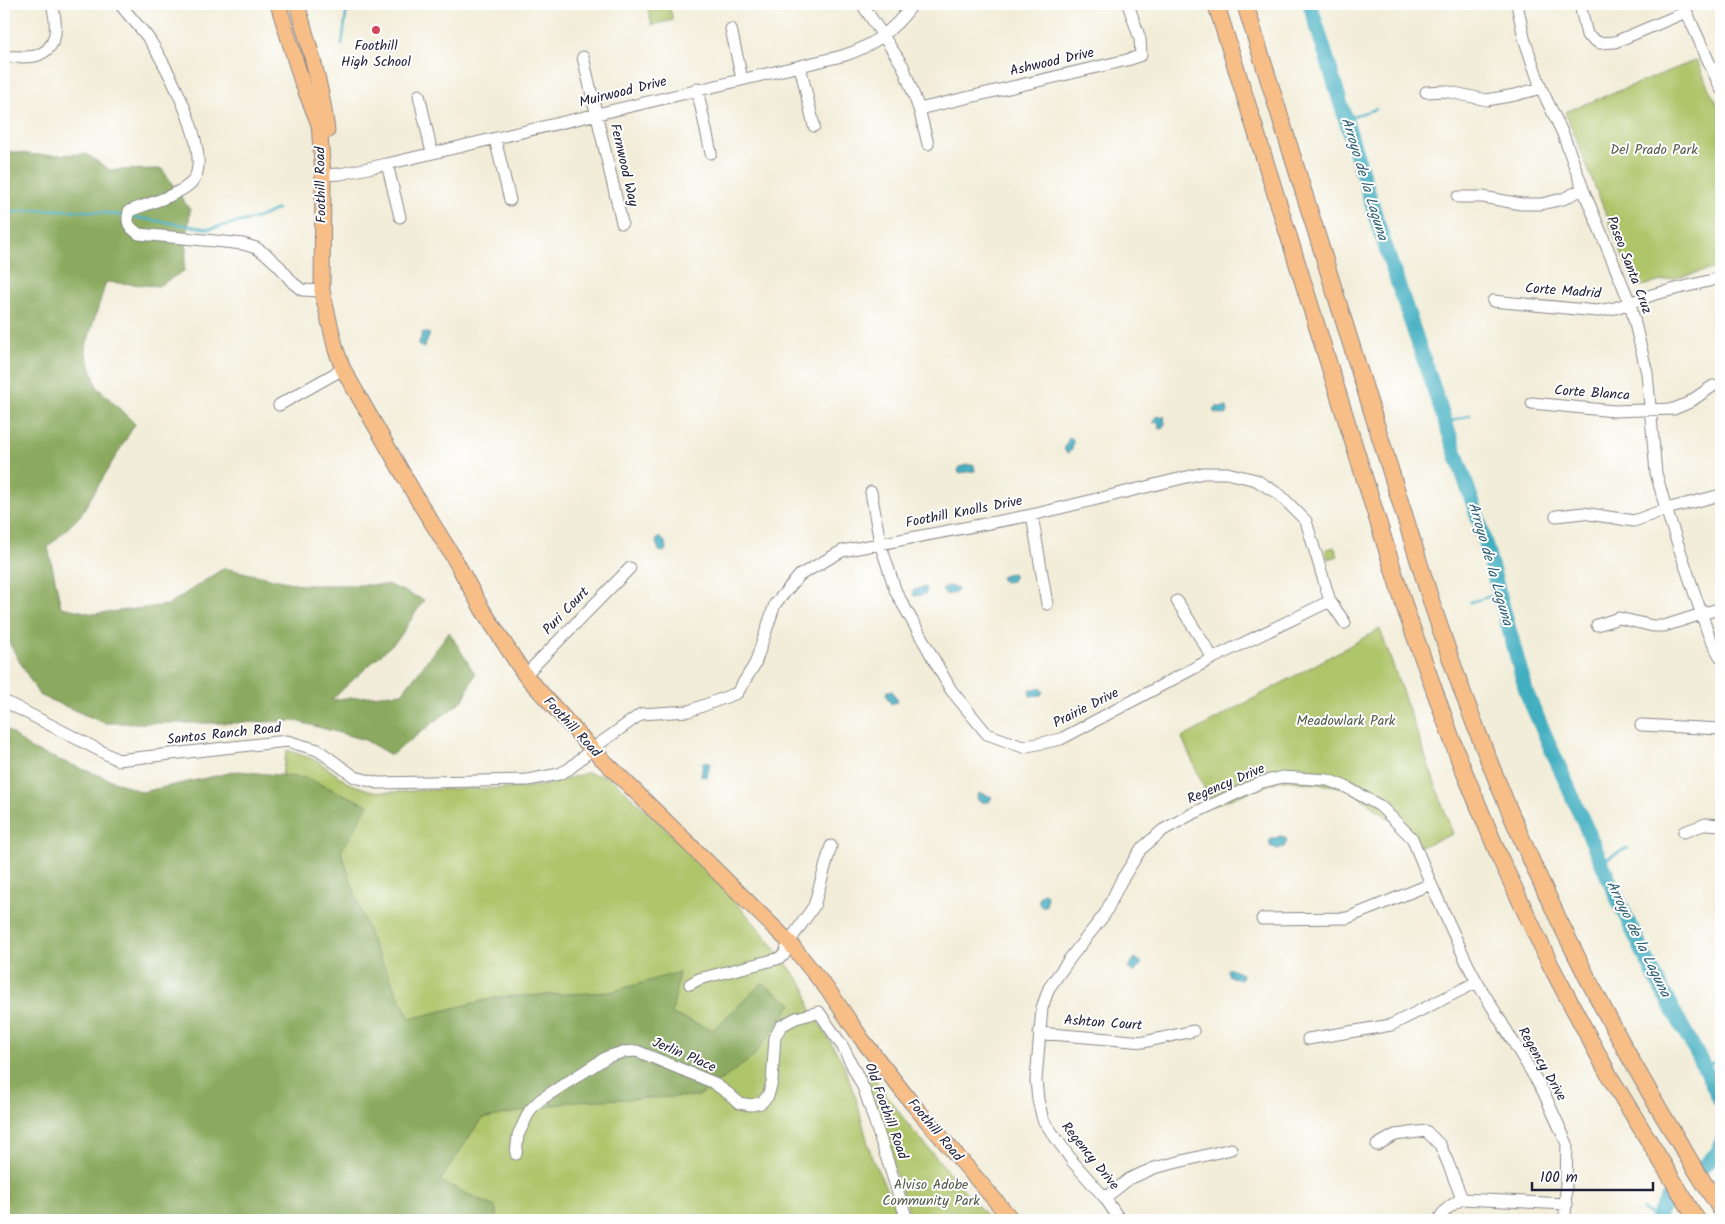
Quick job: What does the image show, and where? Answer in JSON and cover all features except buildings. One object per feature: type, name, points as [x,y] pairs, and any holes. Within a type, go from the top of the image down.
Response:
[{"type":"highway","points":[[1216,4],[1407,614],[1459,759],[1500,858],[1551,966],[1610,1077],[1697,1220]]},
{"type":"highway","points":[[1245,4],[1427,589],[1466,702],[1504,798],[1562,927],[1603,1009],[1671,1130],[1721,1209]]},
{"type":"main road","name":"Foothill Road","points":[[278,4],[302,82],[318,124],[327,175],[322,291],[336,350],[343,369],[482,609],[524,675],[592,749],[789,942],[831,994],[861,1038],[934,1130],[1012,1220]]},
{"type":"main road","name":"Foothill Road","points":[[297,4],[323,102],[327,175],[330,308],[343,369]]},
{"type":"main road","name":"Foothill Road","points":[[861,1038],[880,1072],[906,1106],[1002,1220]]},
{"type":"street","points":[[4,57],[34,56],[47,50],[53,44],[56,20],[52,4]]},
{"type":"street","points":[[120,4],[149,40],[186,110],[195,135],[198,170],[192,182],[169,196],[129,211],[127,221],[129,227],[139,234],[243,244],[256,248],[267,255],[302,290],[322,291]]},
{"type":"street","points":[[862,4],[903,66],[919,109],[928,144]]},
{"type":"street","name":"Muirwood Drive","points":[[327,175],[388,164],[855,52],[883,36],[903,18],[913,4]]},
{"type":"street","name":"Ashwood Drive","points":[[919,109],[1121,61],[1141,54],[1140,39],[1128,4]]},
{"type":"street","name":"Paseo Santa Cruz","points":[[1516,4],[1524,38],[1541,88],[1563,134],[1583,190],[1630,304],[1647,373],[1656,473],[1701,615],[1709,636],[1721,658]]},
{"type":"street","points":[[1580,4],[1587,35],[1599,43],[1615,42],[1685,8],[1721,88]]},
{"type":"street","points":[[730,29],[742,79]]},
{"type":"street","name":"Fernwood Way","points":[[583,57],[622,223]]},
{"type":"street","points":[[800,66],[814,126]]},
{"type":"street","points":[[1426,92],[1446,91],[1487,100],[1541,88]]},
{"type":"street","points":[[697,90],[711,153]]},
{"type":"street","points":[[419,95],[432,153]]},
{"type":"street","points":[[495,138],[510,200]]},
{"type":"street","points":[[388,164],[400,217]]},
{"type":"street","points":[[1458,197],[1482,197],[1521,204],[1541,204],[1563,199],[1583,190]]},
{"type":"street","name":"Corte Madrid","points":[[1493,301],[1597,311],[1630,304],[1655,294],[1721,278]]},
{"type":"street","points":[[279,405],[343,369]]},
{"type":"street","name":"Corte Blanca","points":[[1532,403],[1614,411],[1674,409],[1681,407],[1713,386]]},
{"type":"street","name":"Foothill Knolls Drive","points":[[592,749],[641,714],[689,711],[737,693],[755,664],[775,604],[800,575],[842,551],[1032,514],[1203,473],[1227,473],[1256,480],[1280,495],[1306,521],[1330,602],[1345,622]]},
{"type":"street","name":"Prairie Drive","points":[[871,492],[880,544],[896,592],[951,690],[986,734],[1023,747],[1062,740],[1213,658],[1330,602]]},
{"type":"street","points":[[1556,516],[1583,513],[1634,521],[1666,509],[1721,495]]},
{"type":"street","points":[[1032,514],[1047,604]]},
{"type":"street","name":"Puri Court","points":[[524,675],[630,568]]},
{"type":"street","points":[[1177,601],[1213,658]]},
{"type":"street","points":[[1596,626],[1619,618],[1658,627],[1721,608]]},
{"type":"street","name":"Santos Ranch Road","points":[[4,701],[118,760],[287,742],[318,750],[355,777],[378,783],[536,778],[559,774],[569,770],[592,749]]},
{"type":"street","points":[[1641,725],[1721,730]]},
{"type":"street","name":"Regency Drive","points":[[1120,1220],[1105,1198],[1073,1162],[1042,1120],[1036,1080],[1042,1008],[1049,988],[1070,957],[1104,914],[1121,881],[1141,849],[1163,830],[1190,815],[1259,783],[1282,777],[1328,780],[1346,786],[1380,806],[1412,838],[1431,884],[1477,982],[1543,1091],[1567,1144],[1567,1204],[1565,1220]]},
{"type":"street","points":[[1684,832],[1706,824],[1721,825]]},
{"type":"street","points":[[690,984],[699,978],[777,959],[784,954],[789,942],[814,906],[831,846]]},
{"type":"street","points":[[1262,919],[1347,918],[1431,884]]},
{"type":"street","points":[[1308,1038],[1391,1025],[1477,982]]},
{"type":"street","points":[[819,1012],[831,994]]},
{"type":"street","name":"Jerlin Place","points":[[516,1154],[518,1135],[530,1110],[540,1100],[607,1056],[623,1052],[637,1051],[712,1082],[730,1094],[739,1103],[751,1105],[761,1103],[768,1096],[772,1082],[774,1038],[781,1026],[796,1018],[819,1012]]},
{"type":"street","name":"Old Foothill Road","points":[[819,1012],[844,1047],[864,1089],[907,1220]]},
{"type":"street","name":"Ashton Court","points":[[1039,1033],[1144,1042],[1193,1031]]},
{"type":"street","points":[[1377,1145],[1395,1135],[1426,1131],[1440,1145],[1462,1199]]},
{"type":"street","points":[[1105,1198],[1129,1179],[1154,1168],[1232,1149]]},
{"type":"street","points":[[1439,1220],[1440,1216],[1450,1206],[1462,1199],[1567,1204]]},
{"type":"green space","points":[[647,4],[669,4],[673,20],[652,25]]},
{"type":"green space","name":"Del Prado Park","points":[[1697,60],[1708,87],[1721,110],[1721,267],[1637,287],[1634,284],[1565,112]]},
{"type":"green space","points":[[4,151],[37,155],[86,154],[110,170],[162,169],[190,210],[184,271],[158,286],[106,282],[85,349],[97,387],[135,424],[80,516],[48,547],[61,607],[94,614],[168,605],[224,568],[301,585],[389,585],[424,600],[399,638],[331,700],[402,693],[449,632],[475,674],[463,700],[391,755],[365,740],[296,721],[104,723],[39,695],[4,634]]},
{"type":"green space","points":[[1334,547],[1338,556],[1328,559],[1325,550]]},
{"type":"green space","name":"Meadowlark Park","points":[[1380,629],[1453,834],[1417,848],[1409,834],[1347,787],[1281,780],[1212,806],[1182,738]]},
{"type":"green space","points":[[4,727],[31,749],[142,792],[238,771],[306,778],[368,805],[341,852],[371,940],[410,1019],[498,997],[611,992],[679,972],[672,1014],[713,1030],[762,983],[792,1004],[752,1058],[699,1096],[576,1101],[481,1119],[440,1181],[495,1207],[498,1220],[4,1220]]},
{"type":"green space","points":[[287,750],[318,761],[348,783],[372,791],[519,788],[547,785],[586,773],[610,777],[690,851],[763,933],[806,989],[809,1006],[843,1063],[856,1099],[872,1158],[901,1220],[4,1220],[273,817]]},
{"type":"green space","name":"Alviso Adobe Community Park","points":[[869,1071],[910,1127],[990,1220],[912,1220],[861,1075]]},
{"type":"water","points":[[423,332],[430,334],[424,348],[418,345]]},
{"type":"water","points":[[1215,407],[1227,407],[1228,412],[1226,415],[1215,413],[1213,410]]},
{"type":"water","points":[[1164,416],[1165,424],[1161,429],[1158,428],[1159,422],[1153,423],[1156,417]]},
{"type":"water","points":[[1069,438],[1072,438],[1073,442],[1072,450],[1067,453],[1064,450]]},
{"type":"water","points":[[974,465],[975,471],[959,473],[960,467]]},
{"type":"water","points":[[658,538],[665,542],[666,549],[664,552],[659,551],[656,542]]},
{"type":"water","points":[[1012,573],[1015,575],[1012,581],[1006,582],[1001,580],[1001,577]]},
{"type":"water","points":[[948,586],[957,588],[958,591],[953,594],[945,594],[942,590]]},
{"type":"water","points":[[923,587],[926,588],[926,594],[914,596],[913,591]]},
{"type":"water","points":[[1040,687],[1043,692],[1041,695],[1030,696],[1029,691]]},
{"type":"water","points":[[887,691],[892,691],[897,702],[891,704],[886,695]]},
{"type":"water","points":[[703,762],[710,763],[707,777],[701,776]]},
{"type":"water","points":[[982,793],[992,797],[989,802],[981,802],[977,799],[978,794]]},
{"type":"water","points":[[1280,836],[1285,837],[1287,841],[1284,847],[1277,849],[1270,846],[1270,840]]},
{"type":"water","points":[[1044,892],[1047,895],[1046,906],[1042,906],[1039,904],[1039,897]]},
{"type":"water","points":[[1135,958],[1142,963],[1134,973],[1128,968]]},
{"type":"water","points":[[1229,968],[1242,974],[1242,978],[1238,979],[1229,976],[1227,970]]},
{"type":"waterway","points":[[342,45],[346,14],[353,4]]},
{"type":"waterway","name":"Arroyo de la Laguna","points":[[1310,4],[1383,240],[1479,521],[1527,694],[1618,900],[1657,981],[1721,1102]]},
{"type":"waterway","points":[[1346,118],[1376,109]]},
{"type":"waterway","points":[[132,217],[209,229],[257,218],[278,209]]},
{"type":"waterway","points":[[4,213],[64,210],[124,216]]},
{"type":"waterway","points":[[1445,423],[1470,415]]},
{"type":"waterway","points":[[1470,602],[1499,594]]},
{"type":"waterway","points":[[1601,861],[1628,848]]},
{"type":"waterway","points":[[1703,1066],[1721,1060]]},
{"type":"waterway","name":"Arroyo de la Laguna","points":[[1704,1166],[1718,1152],[1721,1141]]},
{"type":"waterway","name":"Arroyo de la Laguna","points":[[1656,1220],[1668,1198]]},
{"type":"waterway","points":[[1643,1209],[1645,1212],[1657,1217]]},
{"type":"place","name":"Foothill High School","points":[[376,30]]}]
